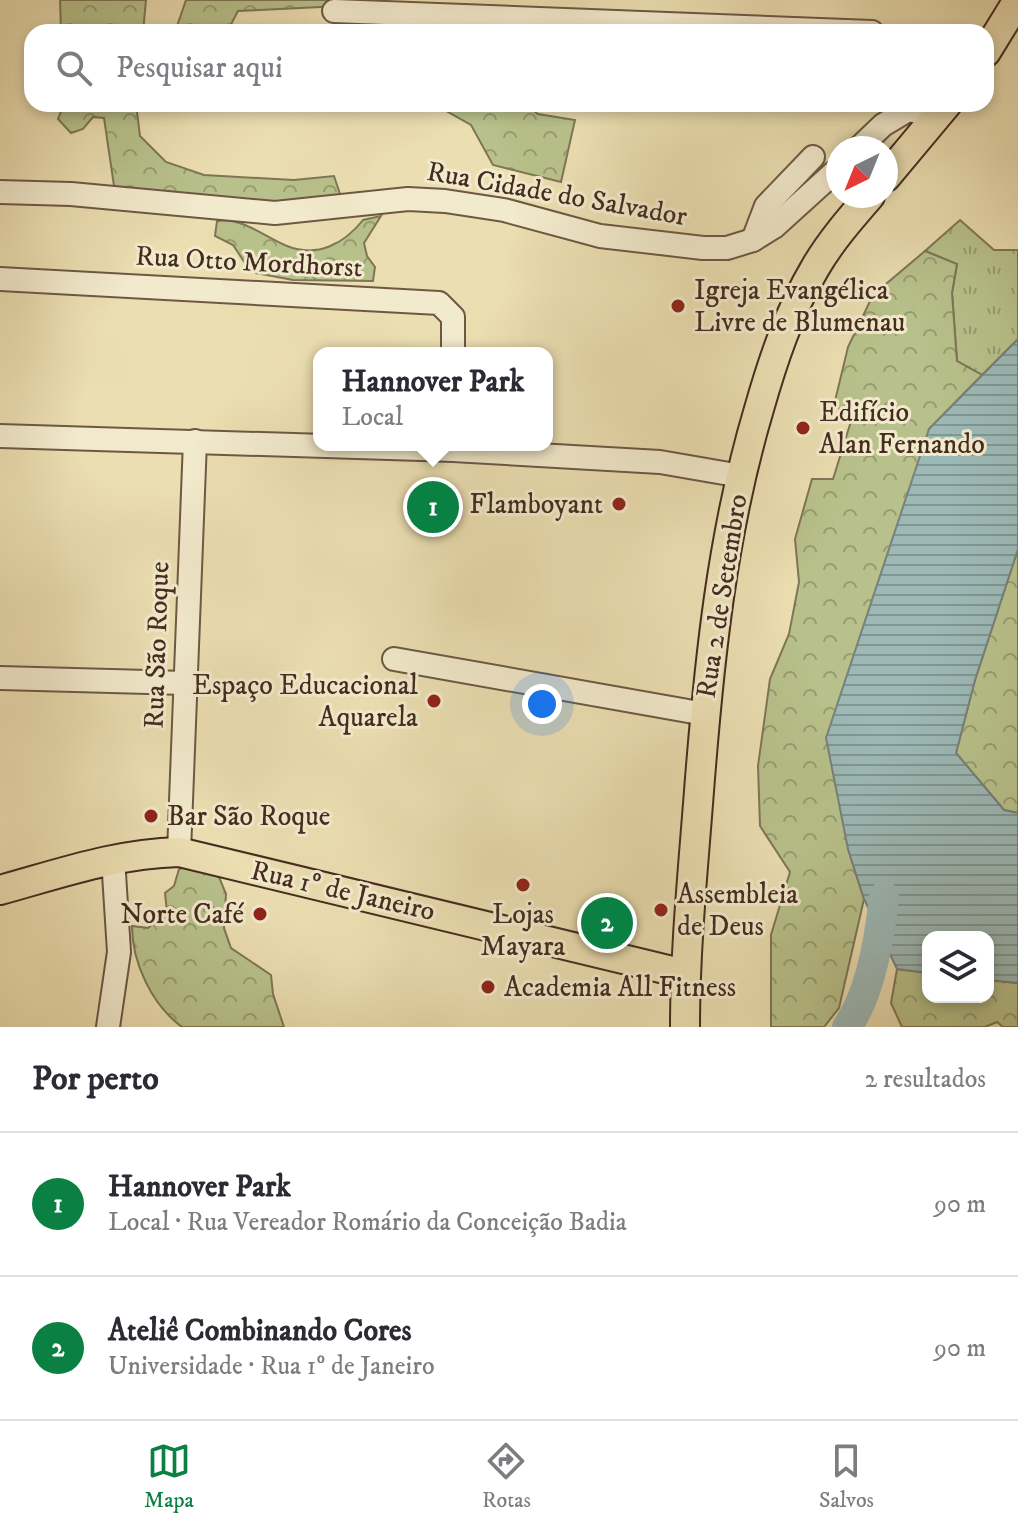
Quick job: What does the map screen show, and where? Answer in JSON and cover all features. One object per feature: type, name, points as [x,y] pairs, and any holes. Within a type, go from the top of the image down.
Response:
[{"type":"main road","points":[[994,34],[1018,0]]},
{"type":"main road","points":[[898,163],[940,112]]},
{"type":"main road","name":"Rua 2 de Setembro","points":[[685,1027],[685,974],[705,714],[724,562],[741,476],[773,361],[789,319],[834,239],[860,208]]},
{"type":"main road","name":"Rua 1º de Janeiro","points":[[0,890],[80,865],[146,853],[179,852],[685,974]]},
{"type":"street","points":[[334,11],[667,24]]},
{"type":"street","points":[[872,136],[905,112]]},
{"type":"street","points":[[753,240],[766,206],[813,157]]},
{"type":"street","name":"Rua Cidade do Salvador","points":[[0,192],[71,194],[261,213],[408,199],[445,201],[504,210],[600,236],[727,248],[753,240],[774,227],[826,180]]},
{"type":"street","name":"Rua Otto Mordhorst","points":[[0,279],[439,303],[453,317],[453,347]]},
{"type":"street","points":[[0,436],[313,444]]},
{"type":"street","name":"Rua São Roque","points":[[179,852],[195,441]]},
{"type":"street","points":[[497,451],[660,462],[741,476]]},
{"type":"street","points":[[394,659],[705,714]]},
{"type":"street","points":[[0,678],[185,683]]},
{"type":"street","points":[[108,1027],[119,952],[113,858]]},
{"type":"green space","points":[[60,0],[146,0],[144,24],[61,24]]},
{"type":"green space","points":[[186,0],[383,0],[382,4],[238,11],[231,24],[178,24]]},
{"type":"green space","points":[[61,112],[137,112],[140,136],[166,162],[204,175],[294,180],[334,176],[340,194],[315,201],[258,204],[197,199],[114,186],[104,118],[93,117],[83,129],[71,133],[58,119]]},
{"type":"green space","points":[[448,112],[535,112],[575,120],[561,182],[493,165],[471,125]]},
{"type":"green space","points":[[381,216],[364,243],[367,256],[375,267],[373,281],[293,280],[256,273],[233,245],[215,236],[217,221],[236,222],[287,246],[319,249],[339,242],[363,220]]},
{"type":"green space","points":[[960,220],[994,250],[1018,250],[1018,339],[982,375],[957,361],[952,293],[957,264],[925,251]]},
{"type":"green space","points":[[925,251],[957,264],[952,293],[957,361],[982,375],[929,429],[848,849],[864,899],[839,1008],[824,1027],[771,1027],[771,935],[790,872],[760,826],[758,766],[770,679],[789,634],[799,582],[795,539],[812,479],[833,479],[852,418],[834,405],[848,347],[873,295]]},
{"type":"green space","points":[[1018,549],[1018,813],[1004,810],[956,753],[975,680]]},
{"type":"green space","points":[[189,866],[219,877],[226,894],[224,928],[231,948],[271,975],[273,994],[284,1027],[182,1027],[153,995],[140,968],[132,926],[148,928],[167,912],[165,893],[174,886],[179,869]]},
{"type":"green space","points":[[897,969],[922,972],[922,1003],[994,1003],[994,981],[1018,983],[1018,1027],[1003,1027],[997,1022],[985,1027],[902,1027],[891,1003]]},
{"type":"water","points":[[1018,339],[1018,549],[975,680],[956,753],[1004,810],[1018,813],[1018,983],[994,981],[994,931],[922,931],[922,972],[897,969],[864,899],[848,849],[826,738],[929,429]]},
{"type":"waterway","points":[[847,1027],[868,981],[884,896]]},
{"type":"place","name":"Igreja Evangélica Livre de Blumenau","points":[[678,306]]},
{"type":"place","name":"Edifício Alan Fernando","points":[[803,428]]},
{"type":"place","name":"Flamboyant","points":[[619,504]]},
{"type":"place","name":"Hannover Park","points":[[433,507]]},
{"type":"place","name":"Espaço Educacional Aquarela","points":[[434,701]]},
{"type":"place","name":"Bar São Roque","points":[[151,816]]},
{"type":"place","name":"Lojas Mayara","points":[[523,885]]},
{"type":"place","name":"Assembleia de Deus","points":[[661,910]]},
{"type":"place","name":"Norte Café","points":[[260,914]]},
{"type":"place","name":"Ateliê Combinando Cores","points":[[607,923]]},
{"type":"place","name":"Academia All Fitness","points":[[488,987]]}]
